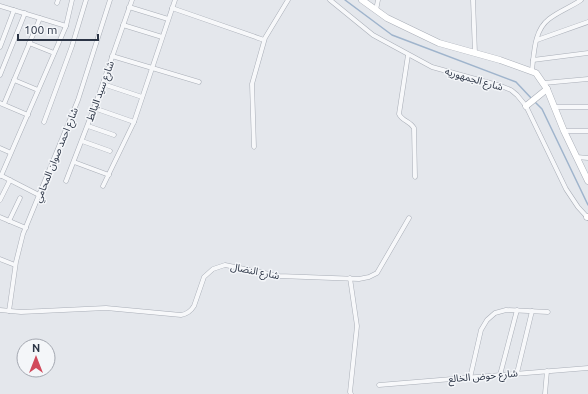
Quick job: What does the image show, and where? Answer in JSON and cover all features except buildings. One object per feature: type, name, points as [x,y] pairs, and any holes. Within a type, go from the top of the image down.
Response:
[{"type":"street","points":[[39,195],[1,175],[66,26],[72,0]]},
{"type":"street","points":[[44,122],[72,46],[86,0]]},
{"type":"street","name":"شارع احمد صوان المحامي","points":[[9,311],[15,265],[26,228],[78,100],[110,0]]},
{"type":"street","name":"شارع سيد البالط","points":[[66,181],[88,126],[132,0]]},
{"type":"street","points":[[103,186],[134,122],[175,0]]},
{"type":"street","points":[[254,147],[252,84],[264,40],[288,0]]},
{"type":"street","name":"شارع الجمهوريه","points":[[330,0],[372,35],[432,67],[501,86],[511,90],[528,104],[566,189],[578,207],[588,218]]},
{"type":"street","points":[[362,0],[387,18],[439,43],[532,70],[540,77],[545,86],[564,131],[588,181]]},
{"type":"street","points":[[376,10],[378,0]]},
{"type":"street","points":[[473,0],[475,53]]},
{"type":"street","points":[[532,70],[537,40],[542,26],[549,19],[581,0]]},
{"type":"street","points":[[0,6],[66,26]]},
{"type":"street","points":[[129,8],[168,19]]},
{"type":"street","points":[[172,8],[264,40]]},
{"type":"street","points":[[0,47],[2,35],[14,10]]},
{"type":"street","points":[[0,75],[25,13]]},
{"type":"street","points":[[28,114],[2,103],[14,80],[40,18]]},
{"type":"street","points":[[537,40],[588,22]]},
{"type":"street","points":[[123,25],[162,37]]},
{"type":"street","points":[[29,43],[54,53]]},
{"type":"street","points":[[533,60],[588,53]]},
{"type":"street","points":[[408,54],[399,114],[401,118],[412,124],[414,128],[415,177]]},
{"type":"street","points":[[112,56],[199,82]]},
{"type":"street","points":[[545,86],[588,79]]},
{"type":"street","points":[[14,80],[38,90]]},
{"type":"street","points":[[103,84],[142,97]]},
{"type":"street","points":[[528,104],[541,94],[545,86]]},
{"type":"street","points":[[554,107],[588,107]]},
{"type":"street","points":[[94,108],[134,122]]},
{"type":"street","points":[[88,126],[114,135]]},
{"type":"street","points":[[564,131],[588,131]]},
{"type":"street","points":[[82,142],[110,151]]},
{"type":"street","points":[[0,148],[9,152]]},
{"type":"street","points":[[577,158],[588,158]]},
{"type":"street","points":[[74,162],[109,175]]},
{"type":"street","points":[[0,200],[10,180]]},
{"type":"street","points":[[9,221],[20,198]]},
{"type":"street","points":[[0,217],[26,228]]},
{"type":"street","name":"شارع النضال","points":[[0,310],[21,312],[106,308],[185,314],[192,309],[201,283],[208,272],[219,266],[225,265],[279,276],[359,279],[369,277],[377,273],[409,218]]},
{"type":"street","points":[[0,259],[15,265]]},
{"type":"street","points":[[350,278],[357,326],[351,394]]},
{"type":"street","points":[[470,378],[481,330],[487,320],[495,313],[506,310],[548,312]]},
{"type":"street","points":[[500,375],[517,310]]},
{"type":"street","points":[[517,373],[532,311]]},
{"type":"street","name":"شارع حوض الخالع","points":[[378,385],[588,368]]},
{"type":"street","points":[[545,394],[547,371]]},
{"type":"waterway","points":[[345,0],[392,35],[516,82],[532,99]]},
{"type":"waterway","points":[[535,102],[542,109],[588,205]]}]
